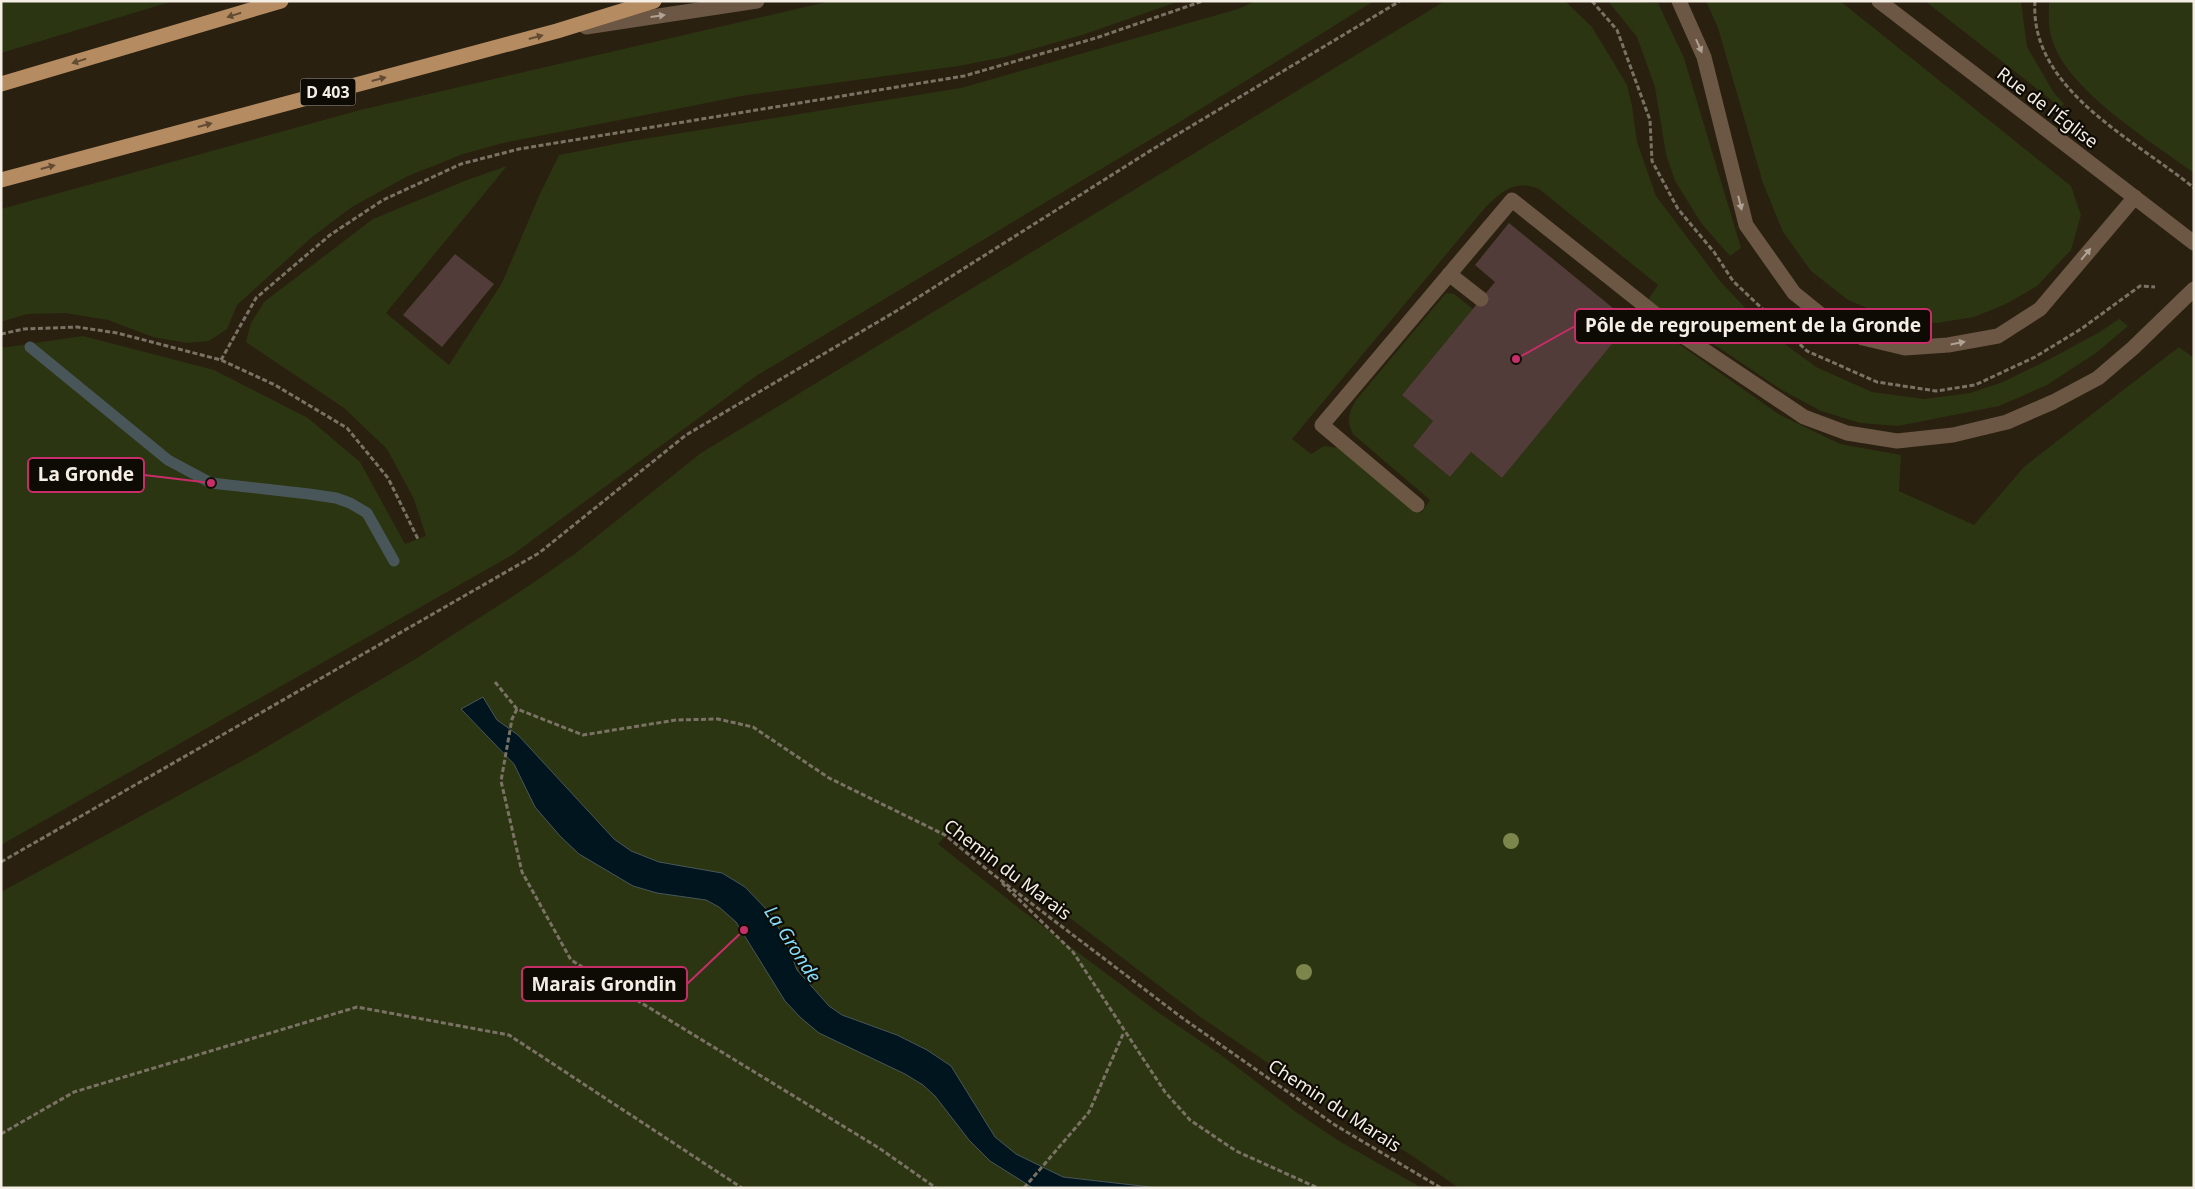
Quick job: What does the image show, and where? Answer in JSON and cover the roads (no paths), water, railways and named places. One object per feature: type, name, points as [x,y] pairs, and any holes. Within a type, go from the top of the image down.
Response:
[{"type":"main road","points":[[1,84],[281,1]]},
{"type":"main road","name":"D 403","points":[[1,180],[557,31],[654,1]]},
{"type":"street","points":[[557,31],[757,1]]},
{"type":"street","points":[[1679,1],[1704,57],[1746,225],[1794,293],[1825,318],[1863,338],[1905,348],[1948,345],[1998,336],[2040,308],[2135,198]]},
{"type":"street","name":"Rue de l'Église","points":[[1879,1],[2194,243]]},
{"type":"street","points":[[1417,505],[1322,425],[1512,200],[1684,336],[1804,417],[1846,433],[1897,441],[1953,435],[2006,422],[2053,402],[2098,378],[2133,348],[2194,289]]},
{"type":"street","points":[[1449,274],[1481,299]]},
{"type":"water","points":[[483,697],[497,720],[518,735],[614,839],[631,851],[659,862],[722,873],[745,887],[770,913],[786,941],[797,970],[829,1006],[842,1015],[897,1035],[927,1050],[951,1066],[995,1137],[1016,1154],[1063,1177],[1159,1188],[1033,1188],[990,1161],[969,1140],[935,1096],[923,1085],[905,1074],[819,1033],[801,1018],[785,1001],[736,922],[719,907],[706,900],[657,893],[633,886],[579,854],[560,836],[535,807],[514,764],[461,709]]},
{"type":"waterway","name":"La Gronde","points":[[30,347],[168,460],[211,483],[309,494],[336,498],[350,503],[367,513],[394,561]]},
{"type":"place","name":"Pôle de regroupement de la Gronde","points":[[1516,359]]},
{"type":"place","name":"La Gronde","points":[[211,483]]},
{"type":"place","name":"Marais Grondin","points":[[744,930]]}]
